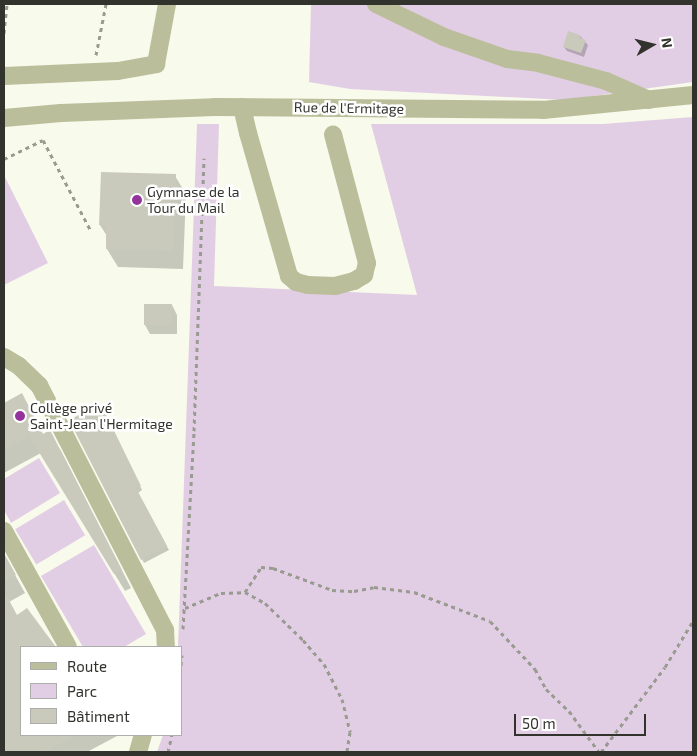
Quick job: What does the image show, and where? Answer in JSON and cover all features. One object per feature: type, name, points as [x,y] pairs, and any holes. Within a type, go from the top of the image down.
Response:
[{"type":"street","points":[[4,76],[118,71],[156,64],[167,4]]},
{"type":"street","points":[[376,4],[444,37],[507,59],[538,63],[606,82],[648,100]]},
{"type":"street","name":"Rue de l'Ermitage","points":[[4,118],[71,113],[242,107],[543,110],[693,95]]},
{"type":"street","points":[[242,107],[289,276],[296,282],[308,285],[335,286],[354,281],[364,275],[367,262],[333,134]]},
{"type":"street","points":[[4,357],[19,366],[39,385],[165,630],[166,646]]},
{"type":"street","points":[[4,531],[67,646]]},
{"type":"street","points":[[138,752],[143,736]]},
{"type":"path","points":[[4,33],[6,4]]},
{"type":"path","points":[[92,72],[106,4]]},
{"type":"path","points":[[4,160],[43,140],[90,230]]},
{"type":"path","points":[[184,625],[204,158]]},
{"type":"path","points":[[245,592],[261,567],[274,568],[332,590],[354,592],[374,588],[414,592],[490,621],[535,670],[546,689],[569,711],[600,752],[664,667],[693,621]]},
{"type":"path","points":[[185,608],[220,593],[245,592],[265,603],[304,640],[324,664],[342,698],[350,732],[348,752]]},
{"type":"path","points":[[168,752],[172,736]]},
{"type":"green space","points":[[311,4],[693,4],[693,82],[565,100],[350,89],[309,82]]},
{"type":"green space","points":[[693,117],[693,752],[157,752],[163,736],[182,736],[182,646],[178,646],[197,124],[219,124],[214,286],[417,295],[371,124],[603,124]]},
{"type":"green space","points":[[4,175],[48,263],[4,285]]},
{"type":"green space","points":[[39,458],[60,493],[11,523],[4,510],[4,479]]},
{"type":"green space","points":[[64,500],[85,535],[36,565],[15,529]]},
{"type":"green space","points":[[94,545],[146,634],[126,646],[82,646],[41,576]]},
{"type":"building","points":[[568,31],[580,35],[580,38],[586,40],[581,53],[563,47]]},
{"type":"building","name":"Gymnase de la Tour du Mail","points":[[101,172],[176,174],[173,251],[106,249],[106,225],[99,225]]},
{"type":"building","points":[[144,304],[172,304],[172,325],[144,325]]},
{"type":"building","points":[[22,393],[43,434],[50,430],[122,570],[114,574],[29,436],[4,450],[4,403]]},
{"type":"building","points":[[101,404],[141,486],[136,488],[167,546],[141,560],[69,420]]},
{"type":"building","points":[[4,553],[16,575],[4,582]]},
{"type":"building","points":[[4,591],[17,615],[27,608],[55,646],[20,646],[20,736],[75,736],[44,752],[4,752]]},
{"type":"place","name":"Gymnase de la Tour du Mail","points":[[137,200]]},
{"type":"place","name":"Collège privé Saint-Jean l'Hermitage","points":[[20,416]]}]
